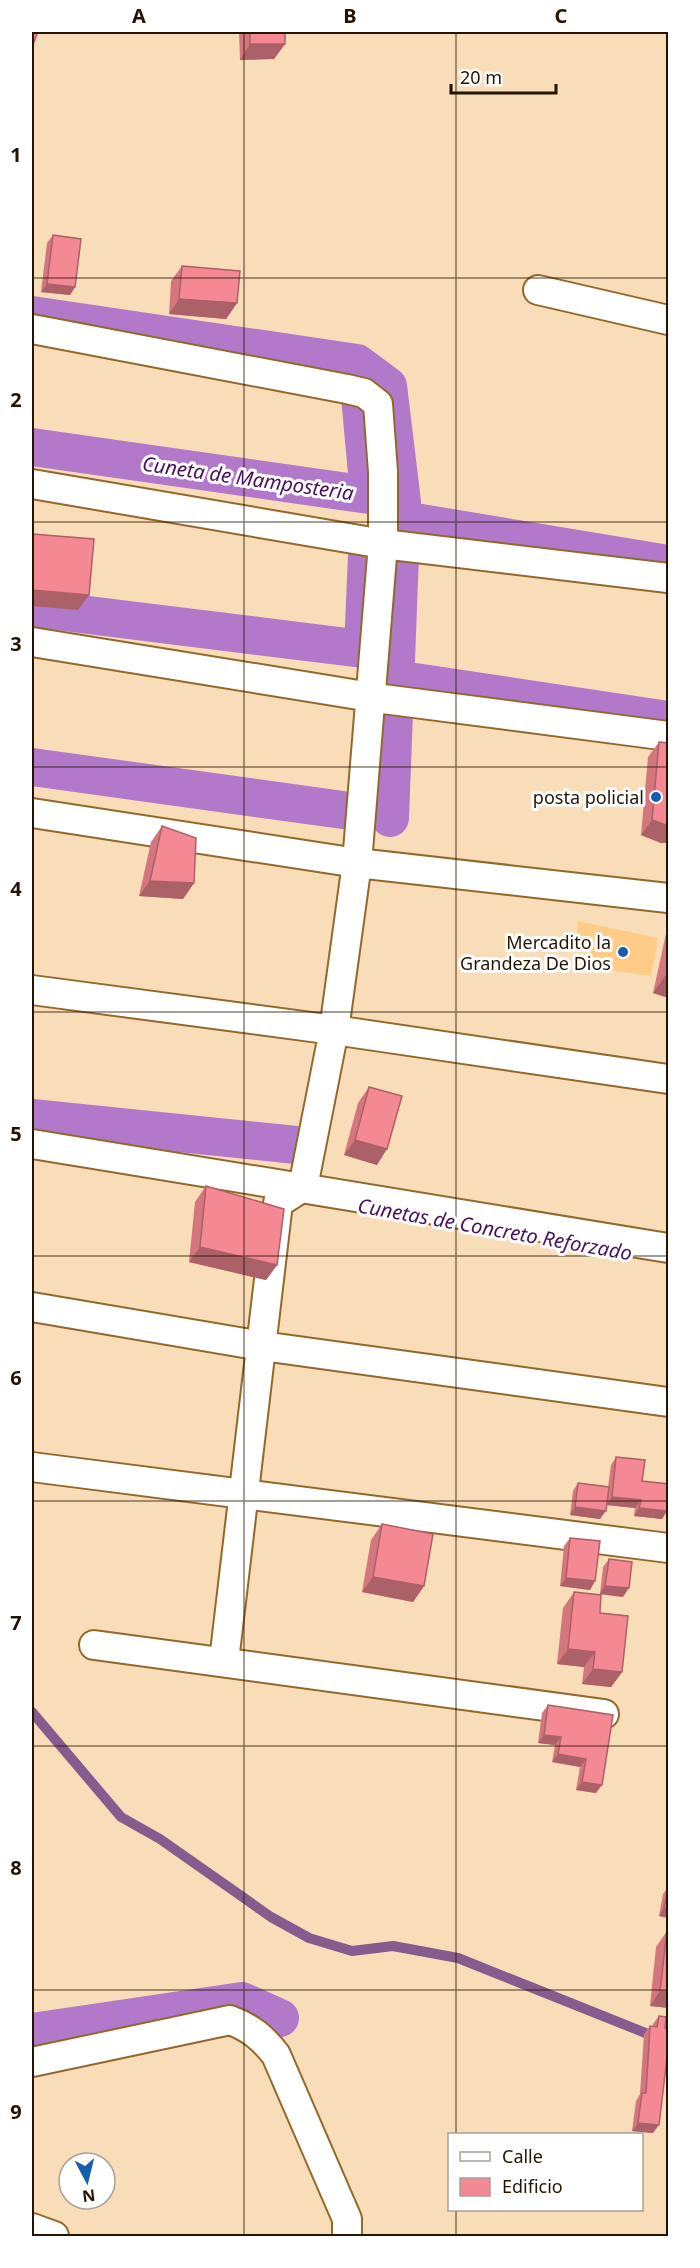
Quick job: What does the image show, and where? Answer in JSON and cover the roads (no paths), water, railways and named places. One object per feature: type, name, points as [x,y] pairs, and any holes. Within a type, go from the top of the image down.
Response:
[{"type":"street","points":[[538,290],[669,320]]},
{"type":"street","points":[[32,329],[356,391],[378,404],[388,545],[378,698],[334,1030],[303,1187],[278,1203],[224,1661]]},
{"type":"street","points":[[32,484],[388,545],[669,578]]},
{"type":"street","points":[[32,642],[378,698],[669,736]]},
{"type":"street","points":[[32,813],[357,863],[669,898]]},
{"type":"street","points":[[32,990],[334,1030],[669,1079]]},
{"type":"street","points":[[32,1144],[669,1248]]},
{"type":"street","points":[[32,1307],[262,1346],[669,1402]]},
{"type":"street","points":[[32,1467],[669,1548]]},
{"type":"street","points":[[94,1645],[604,1714]]},
{"type":"street","points":[[32,2062],[230,2020],[248,2026],[276,2055],[347,2219],[347,2236]]},
{"type":"street","points":[[32,2228],[54,2236]]},
{"type":"waterway","name":"Cuneta de Mamposteria","points":[[32,315],[357,363],[369,495],[32,447]]},
{"type":"waterway","name":"Cuneta de Mamposteria","points":[[357,363],[388,386],[402,502],[390,818]]},
{"type":"waterway","name":"Cuneta de Mamposteria","points":[[409,521],[668,564]]},
{"type":"waterway","name":"Cuneta de Mamposteria","points":[[32,608],[363,649],[367,555]]},
{"type":"waterway","name":"Cuneta de Mamposteria","points":[[395,679],[668,720]]},
{"type":"waterway","name":"Cuneta de Mamposteria","points":[[32,767],[343,810]]},
{"type":"waterway","name":"Cunetas de Concreto Reforzado","points":[[32,1118],[296,1145]]},
{"type":"waterway","points":[[32,1712],[121,1817],[160,1839],[271,1917],[309,1938],[352,1951],[393,1946],[458,1958],[668,2042]]},
{"type":"waterway","name":"Cuneta de Mamposteria","points":[[32,2032],[242,2001],[280,2018]]},
{"type":"place","name":"posta policial","points":[[656,797]]},
{"type":"place","name":"Mercadito la Grandeza De Dios","points":[[623,952]]}]
